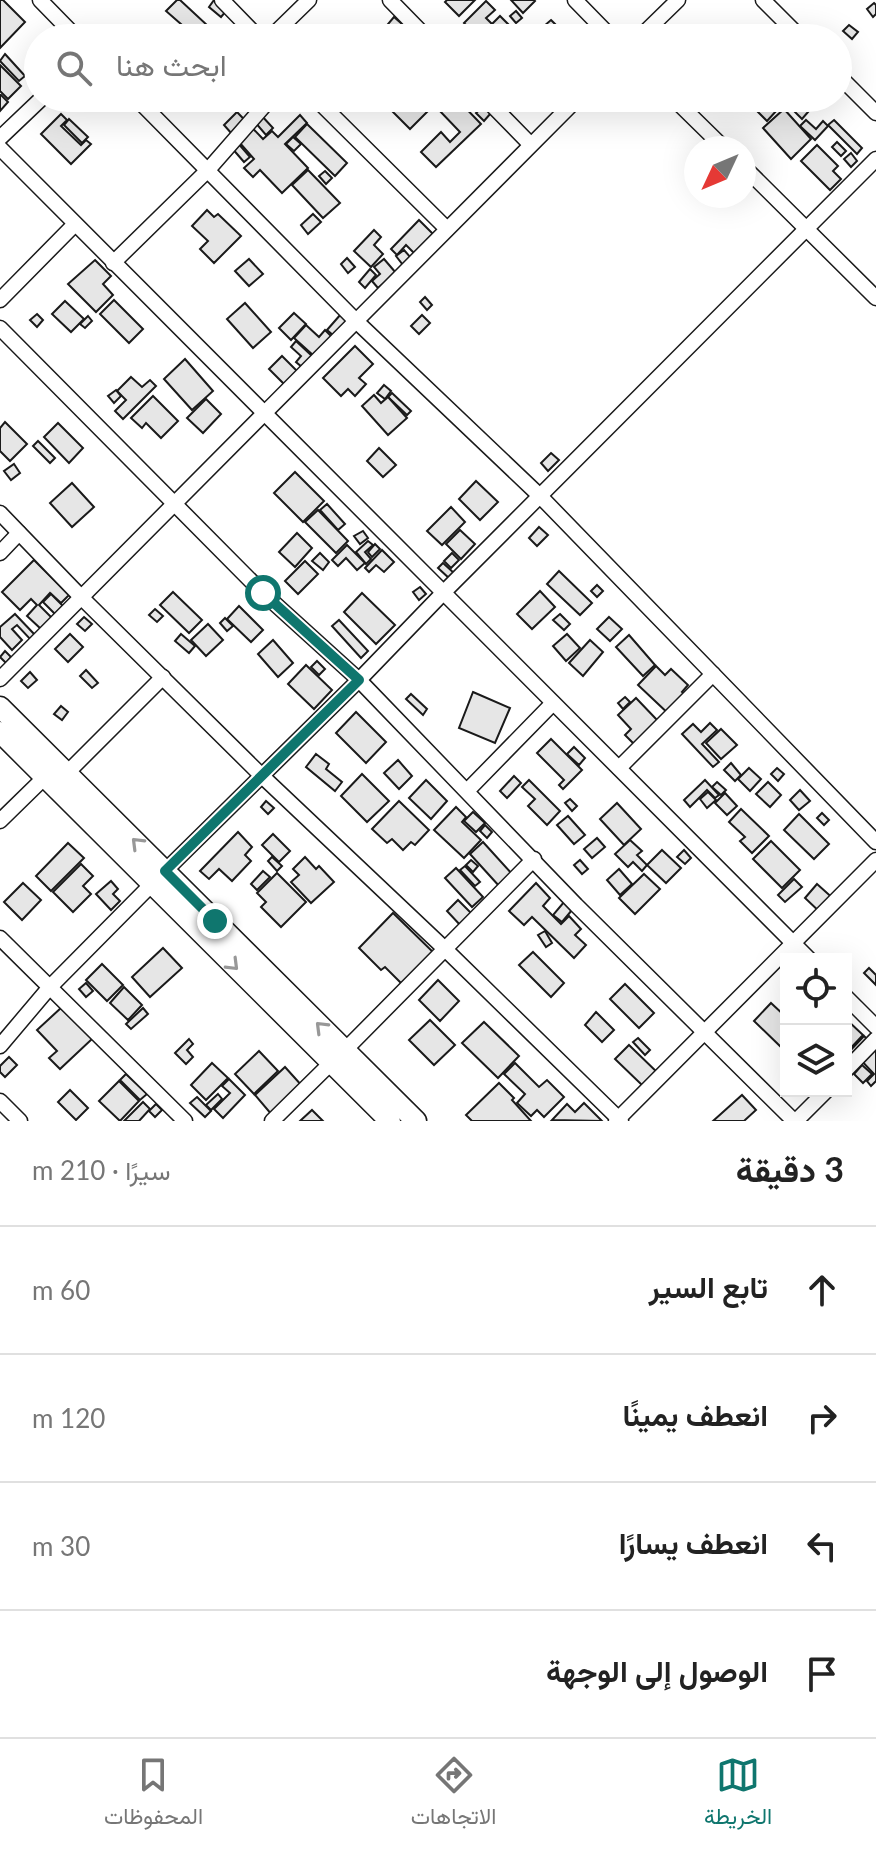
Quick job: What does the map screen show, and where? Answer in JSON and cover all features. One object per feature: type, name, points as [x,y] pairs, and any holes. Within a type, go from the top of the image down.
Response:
[{"type":"street","points":[[40,0],[63,24]]},
{"type":"street","points":[[222,0],[245,24]]},
{"type":"street","points":[[284,24],[309,0]]},
{"type":"street","points":[[390,0],[413,24]]},
{"type":"street","points":[[575,0],[598,24]]},
{"type":"street","points":[[653,24],[678,0]]},
{"type":"street","points":[[763,0],[787,24]]},
{"type":"street","points":[[852,89],[876,113]]},
{"type":"street","points":[[0,138],[27,112]]},
{"type":"street","points":[[150,112],[355,320],[540,496],[876,842]]},
{"type":"street","points":[[113,263],[208,170],[259,112]]},
{"type":"street","points":[[329,112],[447,229]]},
{"type":"street","points":[[499,112],[530,144]]},
{"type":"street","points":[[0,679],[563,112]]},
{"type":"street","points":[[687,112],[712,136]]},
{"type":"street","points":[[0,148],[803,953]]},
{"type":"street","points":[[0,1046],[49,988],[876,159]]},
{"type":"street","points":[[756,179],[876,298]]},
{"type":"street","points":[[0,300],[75,224]]},
{"type":"street","points":[[0,328],[263,593],[359,680],[576,905],[795,1121],[820,1097]]},
{"type":"street","points":[[0,513],[262,776],[445,949],[619,1120],[876,860]]},
{"type":"street","points":[[0,553],[19,533]]},
{"type":"street","points":[[619,768],[713,674]]},
{"type":"street","points":[[67,773],[163,677]]},
{"type":"street","points":[[467,791],[553,703]]},
{"type":"street","points":[[0,707],[67,773],[158,878]]},
{"type":"street","points":[[0,732],[158,878],[338,1057],[416,1121]]},
{"type":"street","points":[[0,821],[46,776]]},
{"type":"street","points":[[272,1121],[534,859]]},
{"type":"street","points":[[0,938],[185,1121]]},
{"type":"street","points":[[852,1003],[876,1027]]},
{"type":"street","points":[[852,1064],[876,1039]]},
{"type":"street","points":[[338,1057],[390,1121]]},
{"type":"street","points":[[0,1101],[20,1121]]},
{"type":"building","points":[[0,0],[25,22],[0,48]]},
{"type":"building","points":[[180,0],[206,24],[181,24],[166,11]]},
{"type":"building","points":[[214,0],[227,10],[221,17],[209,7]]},
{"type":"building","points":[[475,0],[459,16],[445,2]]},
{"type":"building","points":[[511,0],[534,0],[535,1],[523,13]]},
{"type":"building","points":[[486,1],[495,10],[486,18],[492,24],[464,23]]},
{"type":"building","points":[[874,3],[876,14],[873,17],[867,9]]},
{"type":"building","points":[[516,11],[522,18],[516,23],[510,16]]},
{"type":"building","points":[[500,16],[508,24],[492,24]]},
{"type":"building","points":[[394,17],[402,24],[388,24]]},
{"type":"building","points":[[5,54],[24,77],[19,81],[0,61]]},
{"type":"building","points":[[0,65],[21,86],[8,99],[0,91]]},
{"type":"building","points":[[0,95],[8,102],[0,111]]},
{"type":"building","points":[[237,112],[263,139],[272,131],[278,137],[300,115],[307,123],[285,144],[308,168],[282,193],[260,170],[253,177],[244,168],[254,159],[224,125]]},
{"type":"building","points":[[393,112],[427,112],[410,129]]},
{"type":"building","points":[[441,112],[469,112],[481,124],[436,167],[421,152],[441,132],[450,142],[460,132]]},
{"type":"building","points":[[490,112],[491,113],[484,121],[476,113]]},
{"type":"building","points":[[758,112],[775,112],[767,121]]},
{"type":"building","points":[[781,112],[787,112],[811,139],[791,159],[763,128]]},
{"type":"building","points":[[795,112],[808,112],[802,119]]},
{"type":"building","points":[[61,114],[67,120],[61,126],[81,145],[86,140],[91,144],[71,164],[41,134]]},
{"type":"building","points":[[261,115],[273,128],[266,135],[254,121]]},
{"type":"building","points":[[69,119],[88,137],[82,143],[64,125]]},
{"type":"building","points":[[806,120],[816,129],[823,121],[828,126],[815,140],[800,126]]},
{"type":"building","points":[[834,120],[862,148],[857,154],[828,125]]},
{"type":"building","points":[[307,124],[347,163],[335,176],[295,137]]},
{"type":"building","points":[[293,137],[301,144],[294,151],[286,144]]},
{"type":"building","points":[[237,142],[250,157],[244,162],[231,147]]},
{"type":"building","points":[[837,142],[846,151],[841,156],[832,147]]},
{"type":"building","points":[[817,145],[838,166],[833,171],[841,179],[830,190],[801,161]]},
{"type":"building","points":[[851,153],[857,161],[851,167],[844,159]]},
{"type":"building","points":[[308,170],[340,203],[323,218],[292,185]]},
{"type":"building","points":[[325,171],[332,178],[326,184],[319,176]]},
{"type":"building","points":[[207,210],[214,217],[218,214],[241,236],[214,263],[200,249],[208,241],[192,226]]},
{"type":"building","points":[[313,214],[321,222],[308,234],[301,225]]},
{"type":"building","points":[[419,220],[435,236],[416,255],[406,245],[397,255],[391,249]]},
{"type":"building","points":[[374,230],[381,237],[374,245],[383,254],[371,267],[354,251]]},
{"type":"building","points":[[404,250],[411,258],[403,265],[396,256]]},
{"type":"building","points":[[347,258],[355,267],[348,273],[341,264]]},
{"type":"building","points":[[249,259],[263,274],[249,286],[235,271]]},
{"type":"building","points":[[384,259],[396,273],[378,288],[372,281],[380,274],[374,267]]},
{"type":"building","points":[[95,260],[111,276],[103,284],[113,295],[96,312],[68,284]]},
{"type":"building","points":[[370,269],[376,275],[365,288],[359,282]]},
{"type":"building","points":[[425,297],[432,305],[427,310],[420,302]]},
{"type":"building","points":[[114,300],[143,329],[129,343],[100,314]]},
{"type":"building","points":[[65,301],[84,319],[71,332],[52,314]]},
{"type":"building","points":[[245,303],[271,332],[253,348],[227,319]]},
{"type":"building","points":[[294,313],[306,324],[291,340],[279,328]]},
{"type":"building","points":[[37,314],[43,320],[37,327],[30,320]]},
{"type":"building","points":[[341,314],[348,320],[334,336],[327,330]]},
{"type":"building","points":[[422,315],[430,323],[419,334],[411,326]]},
{"type":"building","points":[[88,316],[92,321],[85,328],[80,324]]},
{"type":"building","points":[[306,325],[319,337],[325,330],[332,337],[314,356],[294,338]]},
{"type":"building","points":[[296,341],[312,356],[302,367],[296,362],[301,356],[291,347]]},
{"type":"building","points":[[355,346],[373,364],[359,378],[366,384],[355,396],[348,389],[341,396],[323,378]]},
{"type":"building","points":[[282,356],[298,372],[285,385],[269,369]]},
{"type":"building","points":[[185,359],[213,391],[192,410],[164,379]]},
{"type":"building","points":[[131,377],[142,387],[150,380],[156,386],[123,419],[115,411],[126,400],[117,391]]},
{"type":"building","points":[[384,385],[391,391],[385,399],[377,393]]},
{"type":"building","points":[[116,390],[121,396],[114,403],[108,396]]},
{"type":"building","points":[[392,393],[411,411],[407,415],[388,397]]},
{"type":"building","points":[[374,395],[381,403],[388,397],[407,418],[388,435],[362,406]]},
{"type":"building","points":[[153,396],[178,421],[161,438],[146,423],[142,428],[131,418]]},
{"type":"building","points":[[206,399],[221,414],[203,433],[187,418]]},
{"type":"building","points":[[5,422],[27,444],[10,461],[0,451],[0,428]]},
{"type":"building","points":[[58,423],[83,448],[69,463],[44,437]]},
{"type":"building","points":[[38,441],[55,458],[50,463],[33,446]]},
{"type":"building","points":[[379,448],[396,465],[383,477],[367,461]]},
{"type":"building","points":[[551,453],[559,460],[548,471],[541,463]]},
{"type":"building","points":[[14,464],[20,473],[11,480],[4,471]]},
{"type":"building","points":[[295,472],[324,501],[303,522],[274,493]]},
{"type":"building","points":[[476,481],[498,502],[480,520],[459,499]]},
{"type":"building","points":[[72,483],[94,507],[72,527],[50,503]]},
{"type":"building","points":[[327,504],[345,524],[338,530],[320,510]]},
{"type":"building","points":[[451,507],[465,522],[442,545],[427,531]]},
{"type":"building","points":[[318,510],[348,541],[336,553],[305,522]]},
{"type":"building","points":[[539,527],[548,535],[537,546],[529,538]]},
{"type":"building","points":[[460,530],[475,544],[461,559],[446,544]]},
{"type":"building","points":[[363,531],[368,538],[360,544],[354,536]]},
{"type":"building","points":[[297,533],[312,548],[295,567],[279,552]]},
{"type":"building","points":[[368,541],[373,545],[365,552],[371,559],[366,564],[356,552]]},
{"type":"building","points":[[375,544],[380,549],[372,557],[368,552]]},
{"type":"building","points":[[347,545],[365,563],[357,570],[346,558],[338,566],[332,560]]},
{"type":"building","points":[[382,550],[394,562],[384,572],[376,565],[369,572],[365,568]]},
{"type":"building","points":[[320,553],[329,562],[323,570],[312,561]]},
{"type":"building","points":[[452,553],[459,560],[451,568],[444,561]]},
{"type":"building","points":[[34,560],[69,595],[61,603],[50,593],[39,605],[52,618],[41,629],[27,616],[37,605],[31,599],[20,610],[2,592]]},
{"type":"building","points":[[305,561],[318,574],[298,594],[285,581]]},
{"type":"building","points":[[443,563],[455,574],[450,579],[438,568]]},
{"type":"building","points":[[559,571],[592,603],[580,615],[547,584]]},
{"type":"building","points":[[597,585],[603,591],[597,597],[591,591]]},
{"type":"building","points":[[420,587],[426,594],[419,600],[413,592]]},
{"type":"building","points":[[540,591],[555,607],[532,629],[517,614]]},
{"type":"building","points":[[173,592],[202,620],[189,633],[160,605]]},
{"type":"building","points":[[362,593],[395,625],[376,644],[344,612]]},
{"type":"building","points":[[51,594],[63,606],[55,614],[43,602]]},
{"type":"building","points":[[239,606],[263,630],[251,642],[227,619]]},
{"type":"building","points":[[155,609],[163,616],[157,622],[149,615]]},
{"type":"building","points":[[15,614],[35,635],[30,639],[17,625],[12,629],[22,640],[12,650],[0,637],[0,627]]},
{"type":"building","points":[[560,614],[570,624],[564,630],[553,620]]},
{"type":"building","points":[[84,617],[92,624],[85,631],[77,624]]},
{"type":"building","points":[[609,617],[622,629],[610,641],[597,629]]},
{"type":"building","points":[[225,618],[233,626],[227,631],[220,623]]},
{"type":"building","points":[[339,620],[368,651],[361,658],[332,626]]},
{"type":"building","points":[[208,624],[223,640],[206,656],[191,640]]},
{"type":"building","points":[[70,634],[83,647],[68,662],[55,649]]},
{"type":"building","points":[[181,634],[195,646],[189,653],[175,641]]},
{"type":"building","points":[[567,634],[580,648],[566,661],[553,646]]},
{"type":"building","points":[[629,635],[655,665],[643,676],[616,647]]},
{"type":"building","points":[[273,640],[293,663],[278,677],[258,654]]},
{"type":"building","points":[[590,640],[603,652],[583,676],[569,663]]},
{"type":"building","points":[[5,651],[11,657],[6,663],[0,657]]},
{"type":"building","points":[[317,661],[325,669],[319,675],[311,667]]},
{"type":"building","points":[[306,665],[332,690],[314,709],[288,684]]},
{"type":"building","points":[[656,666],[665,675],[671,669],[688,685],[682,692],[690,699],[672,717],[638,685]]},
{"type":"building","points":[[86,670],[98,683],[92,688],[80,676]]},
{"type":"building","points":[[30,672],[37,680],[28,688],[21,681]]},
{"type":"building","points":[[473,692],[510,708],[495,743],[459,728]]},
{"type":"building","points":[[411,694],[427,709],[423,715],[406,699]]},
{"type":"building","points":[[625,697],[630,702],[623,709],[618,703]]},
{"type":"building","points":[[636,698],[658,721],[634,744],[625,735],[631,729],[618,715]]},
{"type":"building","points":[[61,706],[68,712],[62,720],[54,714]]},
{"type":"building","points":[[356,712],[386,742],[366,763],[336,733]]},
{"type":"building","points":[[710,723],[717,730],[702,744],[719,762],[713,767],[682,734],[693,724],[701,732]]},
{"type":"building","points":[[721,729],[737,745],[721,759],[706,743]]},
{"type":"building","points":[[551,739],[582,770],[563,789],[559,785],[564,780],[537,753]]},
{"type":"building","points":[[574,747],[585,758],[579,765],[567,754]]},
{"type":"building","points":[[316,754],[329,764],[326,769],[342,782],[335,791],[306,767]]},
{"type":"building","points":[[398,760],[412,776],[399,789],[384,773]]},
{"type":"building","points":[[731,763],[741,775],[735,781],[724,770]]},
{"type":"building","points":[[749,768],[761,779],[750,791],[738,779]]},
{"type":"building","points":[[777,768],[784,774],[778,781],[771,774]]},
{"type":"building","points":[[362,774],[389,801],[367,822],[341,796]]},
{"type":"building","points":[[514,776],[521,783],[507,798],[500,791]]},
{"type":"building","points":[[426,780],[447,801],[431,819],[409,798]]},
{"type":"building","points":[[529,780],[560,811],[547,825],[528,806],[535,799],[522,787]]},
{"type":"building","points":[[705,780],[719,795],[715,798],[707,790],[690,807],[684,800]]},
{"type":"building","points":[[717,782],[726,790],[721,795],[712,787]]},
{"type":"building","points":[[768,782],[781,795],[770,807],[756,794]]},
{"type":"building","points":[[800,790],[810,801],[799,810],[790,800]]},
{"type":"building","points":[[708,792],[716,800],[707,808],[700,799]]},
{"type":"building","points":[[725,793],[737,806],[727,815],[715,803]]},
{"type":"building","points":[[570,799],[577,806],[572,811],[565,803]]},
{"type":"building","points":[[266,801],[274,808],[268,814],[261,807]]},
{"type":"building","points":[[399,801],[429,830],[415,845],[411,842],[403,850],[392,839],[387,843],[372,829]]},
{"type":"building","points":[[617,803],[641,829],[624,845],[600,819]]},
{"type":"building","points":[[456,807],[466,817],[462,822],[481,840],[464,858],[434,830]]},
{"type":"building","points":[[741,809],[769,836],[752,853],[740,841],[745,837],[729,822]]},
{"type":"building","points":[[473,812],[485,823],[476,832],[464,821]]},
{"type":"building","points":[[822,813],[829,820],[824,825],[817,818]]},
{"type":"building","points":[[799,814],[829,844],[814,859],[784,830]]},
{"type":"building","points":[[568,816],[585,835],[574,844],[557,825]]},
{"type":"building","points":[[485,825],[492,832],[487,838],[480,831]]},
{"type":"building","points":[[238,832],[252,847],[245,855],[251,861],[232,881],[219,869],[209,879],[200,871]]},
{"type":"building","points":[[273,834],[290,851],[279,862],[262,845]]},
{"type":"building","points":[[597,838],[605,847],[592,858],[584,849]]},
{"type":"building","points":[[630,840],[642,851],[637,855],[647,865],[642,871],[633,862],[628,867],[615,854]]},
{"type":"building","points":[[771,841],[800,870],[782,888],[753,859]]},
{"type":"building","points":[[483,842],[513,875],[500,887],[470,854]]},
{"type":"building","points":[[68,843],[84,858],[51,891],[36,876]]},
{"type":"building","points":[[662,850],[681,868],[666,883],[647,865]]},
{"type":"building","points":[[684,850],[691,858],[685,864],[677,857]]},
{"type":"building","points":[[272,857],[282,866],[277,871],[268,861]]},
{"type":"building","points":[[305,857],[334,882],[311,903],[291,882],[299,875],[293,869]]},
{"type":"building","points":[[471,860],[478,866],[473,872],[466,865]]},
{"type":"building","points":[[580,860],[588,869],[582,874],[574,865]]},
{"type":"building","points":[[81,864],[93,876],[83,886],[91,894],[73,912],[53,892]]},
{"type":"building","points":[[465,866],[480,882],[475,886],[460,870]]},
{"type":"building","points":[[456,868],[483,897],[472,907],[445,878]]},
{"type":"building","points":[[619,869],[632,884],[620,895],[607,880]]},
{"type":"building","points":[[263,871],[270,877],[257,890],[251,884]]},
{"type":"building","points":[[277,873],[306,902],[281,927],[261,907],[266,902],[257,893]]},
{"type":"building","points":[[644,874],[660,889],[635,914],[619,898]]},
{"type":"building","points":[[794,879],[802,887],[785,902],[778,895]]},
{"type":"building","points":[[111,881],[118,889],[113,894],[120,901],[111,910],[96,894]]},
{"type":"building","points":[[23,883],[41,900],[22,920],[4,902]]},
{"type":"building","points":[[536,883],[550,898],[543,906],[561,924],[569,916],[581,929],[575,935],[586,945],[574,958],[532,917],[524,925],[509,911]]},
{"type":"building","points":[[817,884],[836,901],[823,915],[805,898]]},
{"type":"building","points":[[458,900],[472,914],[461,926],[447,911]]},
{"type":"building","points":[[564,902],[572,910],[562,922],[553,915]]},
{"type":"building","points":[[393,913],[436,955],[405,987],[385,967],[381,970],[359,948]]},
{"type":"building","points":[[545,931],[552,943],[546,947],[538,935]]},
{"type":"building","points":[[163,948],[182,968],[150,997],[132,977]]},
{"type":"building","points":[[533,952],[564,983],[551,997],[519,965]]},
{"type":"building","points":[[102,964],[123,985],[107,1001],[86,980]]},
{"type":"building","points":[[869,968],[876,975],[876,985],[864,973]]},
{"type":"building","points":[[438,980],[459,1001],[440,1021],[419,1000]]},
{"type":"building","points":[[86,983],[93,991],[86,997],[79,989]]},
{"type":"building","points":[[625,984],[654,1013],[639,1028],[610,999]]},
{"type":"building","points":[[124,987],[142,1005],[128,1020],[110,1003]]},
{"type":"building","points":[[771,1003],[780,1011],[780,1046],[754,1021]]},
{"type":"building","points":[[62,1007],[92,1039],[60,1069],[49,1058],[57,1051],[37,1030]]},
{"type":"building","points":[[143,1008],[148,1014],[131,1029],[126,1024]]},
{"type":"building","points":[[596,1012],[614,1030],[602,1042],[585,1025]]},
{"type":"building","points":[[430,1020],[455,1045],[434,1065],[409,1040]]},
{"type":"building","points":[[484,1022],[519,1056],[498,1078],[462,1043]]},
{"type":"building","points":[[852,1025],[863,1035],[852,1047]]},
{"type":"building","points":[[864,1036],[876,1048],[876,1081],[871,1086],[867,1081],[874,1074],[858,1057],[852,1061],[852,1049]]},
{"type":"building","points":[[638,1038],[650,1050],[645,1055],[633,1042]]},
{"type":"building","points":[[189,1039],[193,1044],[187,1050],[193,1057],[186,1064],[175,1053]]},
{"type":"building","points":[[629,1045],[661,1076],[639,1099],[633,1094],[642,1085],[615,1059]]},
{"type":"building","points":[[259,1051],[278,1071],[254,1094],[235,1074]]},
{"type":"building","points":[[9,1057],[17,1065],[5,1077],[0,1072],[0,1066]]},
{"type":"building","points":[[212,1063],[228,1078],[206,1100],[191,1085]]},
{"type":"building","points":[[515,1063],[539,1087],[547,1080],[564,1097],[544,1117],[537,1110],[531,1116],[517,1103],[525,1094],[504,1074]]},
{"type":"building","points":[[862,1065],[872,1074],[863,1083],[854,1074]]},
{"type":"building","points":[[285,1067],[303,1087],[272,1115],[255,1095]]},
{"type":"building","points":[[126,1074],[147,1094],[140,1100],[120,1080]]},
{"type":"building","points":[[229,1079],[245,1095],[223,1118],[214,1109],[230,1093],[222,1086]]},
{"type":"building","points":[[119,1081],[139,1101],[120,1121],[99,1101]]},
{"type":"building","points":[[499,1083],[531,1121],[472,1121],[466,1115]]},
{"type":"building","points":[[70,1090],[88,1108],[76,1120],[58,1102]]},
{"type":"building","points":[[218,1094],[222,1099],[211,1110],[206,1105]]},
{"type":"building","points":[[742,1095],[756,1110],[744,1121],[713,1121]]},
{"type":"building","points":[[197,1097],[211,1111],[205,1117],[190,1103]]},
{"type":"building","points":[[143,1102],[150,1109],[139,1121],[124,1121]]},
{"type":"building","points":[[584,1103],[602,1121],[552,1120],[567,1104],[575,1112]]},
{"type":"building","points":[[156,1104],[162,1110],[155,1117],[149,1111]]},
{"type":"building","points":[[312,1110],[323,1121],[300,1121]]},
{"type":"route","points":[[215,921],[165,871],[359,680],[263,593]]}]
